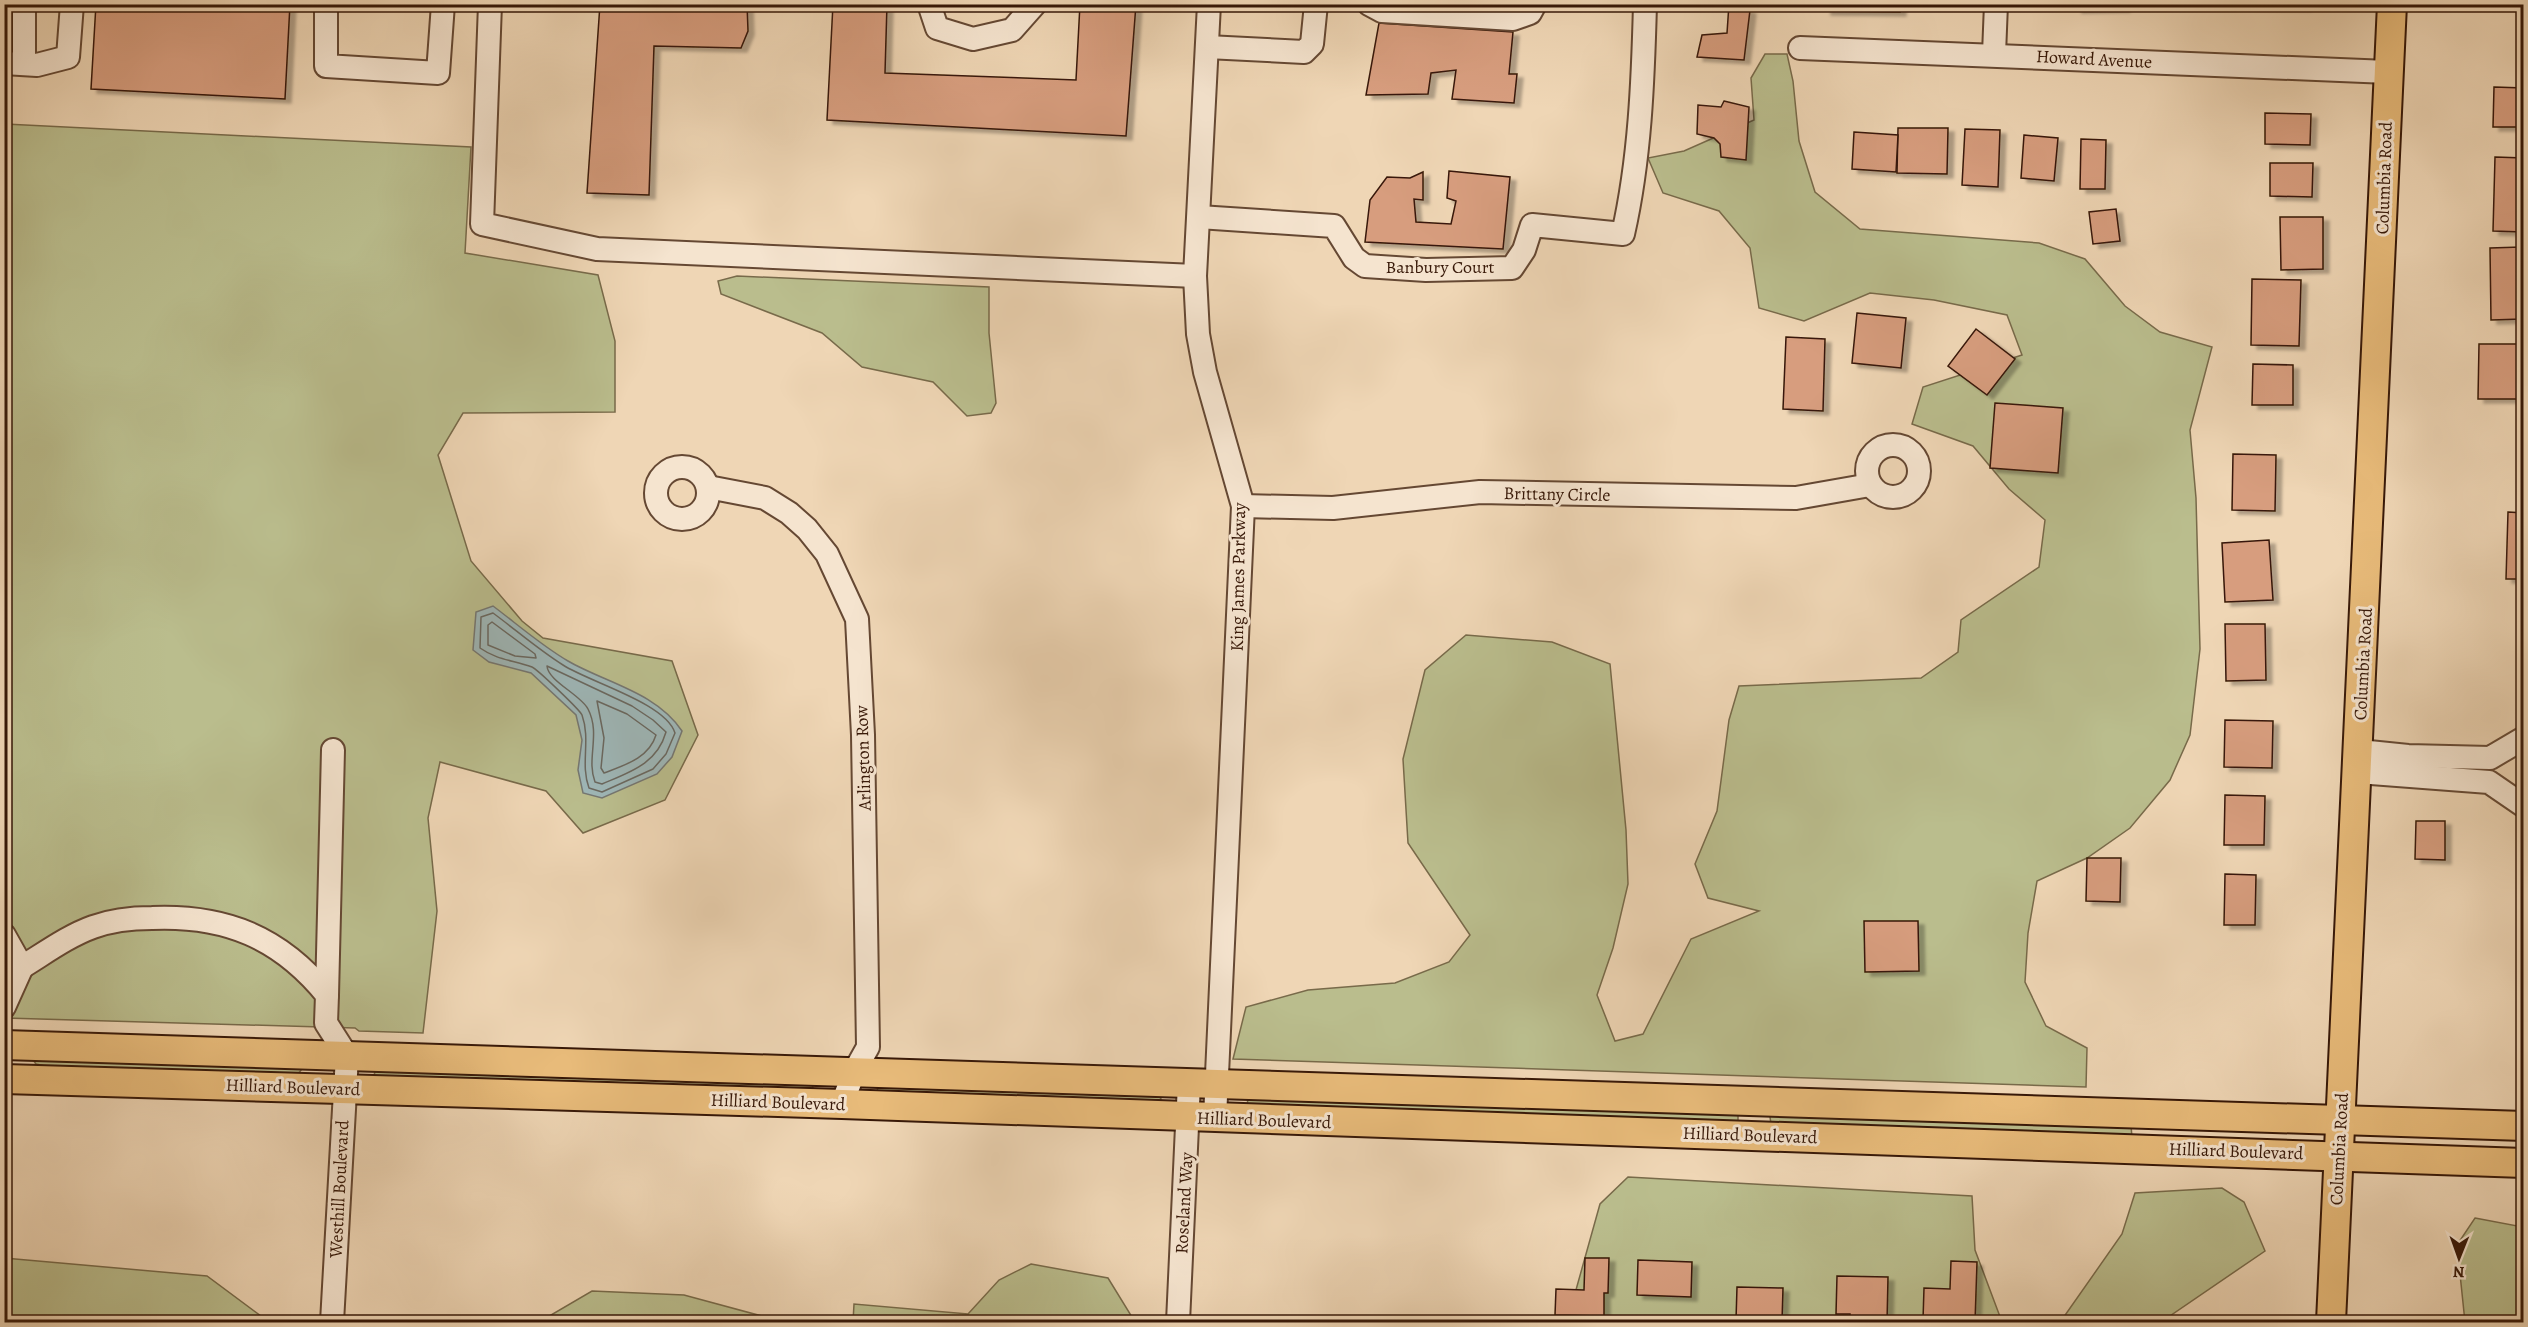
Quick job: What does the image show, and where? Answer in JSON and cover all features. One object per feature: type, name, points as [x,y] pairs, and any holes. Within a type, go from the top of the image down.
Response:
[{"type":"main road","name":"Columbia Road","points":[[2331,1323],[2392,4]]},
{"type":"main road","name":"Hilliard Boulevard","points":[[4,1045],[2341,1122],[2523,1126]]},
{"type":"main road","name":"Hilliard Boulevard","points":[[4,1079],[842,1104],[2523,1163]]},
{"type":"street","points":[[24,4],[14,63],[37,65],[68,57],[72,4]]},
{"type":"street","points":[[326,4],[326,66],[438,73],[443,4]]},
{"type":"street","points":[[490,4],[482,224],[597,249],[1195,276]]},
{"type":"street","points":[[929,4],[937,28],[973,39],[1012,30],[1035,4]]},
{"type":"street","name":"King James Parkway","points":[[1203,1084],[1243,506],[1205,372],[1198,334],[1195,276],[1209,4]]},
{"type":"street","points":[[1207,47],[1304,52],[1312,44],[1316,4]]},
{"type":"street","points":[[1369,4],[1382,11],[1513,20],[1530,13],[1535,4]]},
{"type":"street","name":"Banbury Court","points":[[1199,218],[1334,226],[1354,258],[1365,266],[1426,270],[1512,267],[1524,250],[1532,225],[1623,234],[1633,193],[1643,66],[1645,4]]},
{"type":"street","points":[[1994,54],[1996,4]]},
{"type":"street","name":"Howard Avenue","points":[[1800,48],[1994,54],[2388,72]]},
{"type":"street","name":"Brittany Circle","points":[[1243,506],[1333,508],[1480,492],[1796,498],[1870,485]]},
{"type":"street","name":"Arlington Row","points":[[708,487],[765,498],[789,513],[807,529],[827,554],[857,619],[864,746],[868,1047],[854,1072],[842,1104]]},
{"type":"street","points":[[2358,762],[2408,756],[2490,758],[2523,738]]},
{"type":"street","points":[[333,750],[326,1023],[348,1056]]},
{"type":"street","points":[[2489,782],[2490,758]]},
{"type":"street","points":[[2358,762],[2489,782],[2523,806]]},
{"type":"street","points":[[4,1008],[22,968],[93,927],[131,918],[200,919],[231,926],[280,949],[311,975],[327,995]]},
{"type":"street","points":[[4,934],[22,968]]},
{"type":"street","name":"Westhill Boulevard","points":[[332,1323],[344,1089],[348,1056]]},
{"type":"street","name":"Roseland Way","points":[[1178,1323],[1202,1118],[1203,1084]]},
{"type":"green space","points":[[1765,54],[1787,54],[1793,81],[1799,141],[1815,192],[1860,229],[2039,243],[2085,259],[2125,306],[2160,332],[2212,347],[2190,430],[2196,498],[2200,649],[2190,735],[2170,780],[2130,828],[2087,858],[2037,881],[2028,933],[2025,982],[2046,1026],[2087,1048],[2086,1087],[1233,1059],[1246,1007],[1308,990],[1395,983],[1449,962],[1470,935],[1408,843],[1403,759],[1425,670],[1466,635],[1552,642],[1610,664],[1626,830],[1628,884],[1613,948],[1597,995],[1615,1041],[1643,1034],[1691,939],[1759,911],[1708,898],[1695,864],[1717,811],[1729,720],[1739,686],[1921,678],[1958,652],[1961,620],[2039,567],[2045,520],[2009,489],[1973,446],[1912,424],[1923,387],[2022,355],[2007,315],[1934,300],[1870,293],[1804,321],[1759,308],[1750,248],[1719,211],[1663,193],[1648,158],[1684,151],[1754,120],[1751,78]]},
{"type":"green space","points":[[5,124],[471,147],[465,253],[598,275],[615,341],[615,412],[463,413],[438,455],[471,561],[522,621],[543,638],[672,661],[698,735],[665,800],[583,833],[546,791],[440,762],[428,818],[437,911],[423,1033],[359,1031],[355,1028],[5,1018]]},
{"type":"green space","points":[[737,276],[989,287],[989,333],[996,403],[991,413],[967,416],[933,382],[862,367],[822,333],[721,294],[718,281]]},
{"type":"green space","points":[[31,1057],[305,1065],[298,1074],[54,1068],[36,1064]]},
{"type":"green space","points":[[376,1069],[812,1084],[813,1088],[812,1090],[377,1078],[374,1075]]},
{"type":"green space","points":[[878,1086],[1158,1094],[1161,1099],[1160,1104],[877,1092]]},
{"type":"green space","points":[[1248,1098],[1738,1114],[1738,1123],[1247,1106]]},
{"type":"green space","points":[[1773,1113],[2131,1125],[2132,1138],[1771,1124],[1770,1117]]},
{"type":"green space","points":[[1628,1177],[1972,1196],[1975,1250],[2002,1322],[1567,1322],[1600,1204]]},
{"type":"green space","points":[[2222,1188],[2244,1202],[2265,1251],[2161,1322],[2002,1322],[2061,1321],[2122,1234],[2135,1193]]},
{"type":"green space","points":[[2475,1218],[2523,1227],[2523,1322],[2465,1322],[2457,1245]]},
{"type":"green space","points":[[4,1258],[207,1276],[269,1322],[5,1322]]},
{"type":"green space","points":[[1031,1264],[1108,1278],[1132,1317],[1125,1322],[853,1322],[854,1304],[968,1314],[999,1280]]},
{"type":"green space","points":[[592,1291],[684,1295],[784,1322],[539,1322]]},
{"type":"water","points":[[493,606],[558,655],[645,698],[671,718],[682,731],[672,757],[657,774],[602,798],[583,793],[578,770],[582,740],[576,715],[531,673],[489,662],[473,650],[476,612]]},
{"type":"building","points":[[96,4],[290,4],[285,99],[91,89]]},
{"type":"building","points":[[600,4],[747,4],[748,31],[741,48],[654,46],[649,195],[587,193]]},
{"type":"building","points":[[833,4],[887,4],[885,73],[1076,80],[1080,4],[1136,4],[1126,136],[827,120]]},
{"type":"building","points":[[1729,4],[1750,10],[1744,60],[1697,57],[1702,35],[1727,33]]},
{"type":"building","points":[[1825,4],[1900,4],[1900,12],[1825,11]]},
{"type":"building","points":[[2076,4],[2124,4],[2124,8],[2076,9]]},
{"type":"building","points":[[2250,4],[2305,4],[2305,7],[2250,6]]},
{"type":"building","points":[[1379,23],[1513,32],[1509,74],[1517,74],[1514,103],[1452,99],[1456,70],[1431,73],[1428,94],[1366,95]]},
{"type":"building","points":[[2494,87],[2524,88],[2524,127],[2493,127]]},
{"type":"building","points":[[1724,101],[1749,107],[1746,160],[1721,157],[1720,144],[1714,138],[1697,134],[1698,105],[1721,107]]},
{"type":"building","points":[[2265,113],[2311,114],[2310,145],[2265,144]]},
{"type":"building","points":[[1898,128],[1948,128],[1947,174],[1897,173]]},
{"type":"building","points":[[1965,129],[2000,130],[1998,187],[1962,185]]},
{"type":"building","points":[[1854,132],[1898,135],[1896,172],[1852,169]]},
{"type":"building","points":[[2024,135],[2058,138],[2054,181],[2021,178]]},
{"type":"building","points":[[2081,139],[2106,140],[2105,189],[2080,189]]},
{"type":"building","points":[[2495,157],[2524,158],[2524,232],[2493,231]]},
{"type":"building","points":[[2270,163],[2313,163],[2312,197],[2270,196]]},
{"type":"building","points":[[1449,171],[1510,177],[1503,249],[1365,242],[1370,200],[1387,177],[1410,178],[1423,172],[1423,200],[1414,199],[1416,222],[1451,224],[1456,201],[1447,198]]},
{"type":"building","points":[[2116,209],[2120,241],[2093,244],[2089,212]]},
{"type":"building","points":[[2280,217],[2323,217],[2323,269],[2281,270]]},
{"type":"building","points":[[2521,247],[2522,319],[2491,320],[2490,248]]},
{"type":"building","points":[[2252,279],[2301,280],[2299,346],[2251,345]]},
{"type":"building","points":[[1857,313],[1906,318],[1901,368],[1852,363]]},
{"type":"building","points":[[1976,329],[2015,359],[1987,395],[1948,366]]},
{"type":"building","points":[[1786,337],[1825,339],[1823,411],[1783,409]]},
{"type":"building","points":[[2479,344],[2520,344],[2519,399],[2478,399]]},
{"type":"building","points":[[2253,364],[2293,365],[2293,405],[2252,405]]},
{"type":"building","points":[[1995,403],[2063,408],[2058,473],[1990,468]]},
{"type":"building","points":[[2233,454],[2276,455],[2275,511],[2232,510]]},
{"type":"building","points":[[2508,512],[2524,513],[2524,579],[2506,579]]},
{"type":"building","points":[[2269,540],[2273,600],[2225,602],[2222,543]]},
{"type":"building","points":[[2225,624],[2265,624],[2266,680],[2226,681]]},
{"type":"building","points":[[2225,720],[2273,721],[2272,768],[2224,767]]},
{"type":"building","points":[[2520,748],[2524,748],[2524,799],[2520,799]]},
{"type":"building","points":[[2225,795],[2265,796],[2264,845],[2224,845]]},
{"type":"building","points":[[2416,821],[2445,821],[2445,860],[2415,859]]},
{"type":"building","points":[[2087,858],[2121,858],[2120,902],[2086,901]]},
{"type":"building","points":[[2225,874],[2256,875],[2255,925],[2224,925]]},
{"type":"building","points":[[1864,921],[1918,921],[1919,971],[1865,972]]},
{"type":"building","points":[[1585,1258],[1609,1258],[1608,1293],[1604,1293],[1604,1316],[1555,1315],[1556,1289],[1584,1290]]},
{"type":"building","points":[[1638,1260],[1692,1262],[1691,1297],[1637,1295]]},
{"type":"building","points":[[1951,1261],[1977,1262],[1975,1322],[1923,1320],[1924,1288],[1950,1289]]},
{"type":"building","points":[[1837,1276],[1888,1277],[1887,1322],[1850,1322],[1850,1314],[1836,1314]]},
{"type":"building","points":[[1737,1287],[1783,1288],[1782,1321],[1736,1320]]}]
